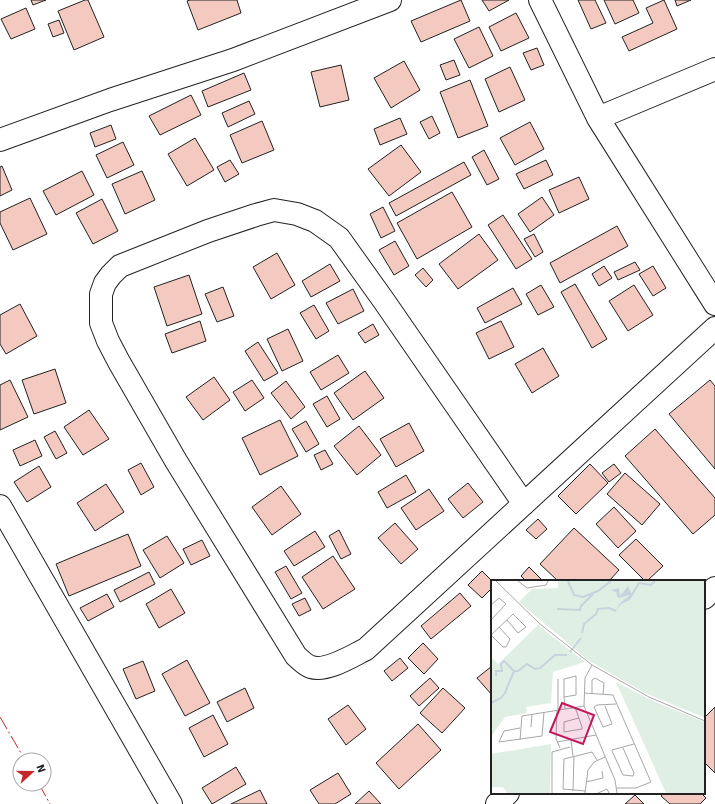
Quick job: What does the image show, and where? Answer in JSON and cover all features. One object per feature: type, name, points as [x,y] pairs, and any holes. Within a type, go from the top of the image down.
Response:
[{"type":"street","points":[[0,140],[110,100],[233,60],[390,0]]},
{"type":"street","points":[[540,0],[598,118],[715,304]]},
{"type":"street","points":[[598,118],[715,69]]},
{"type":"street","points":[[524,504],[339,238],[315,221],[297,214],[274,210],[256,215],[208,231],[120,266],[105,283],[101,294],[101,323],[118,362],[176,461],[296,656],[310,667],[319,668],[342,662],[366,648],[524,504],[715,328]]},
{"type":"street","points":[[0,506],[171,804]]},
{"type":"street","points":[[705,597],[715,588]]},
{"type":"street","points":[[497,804],[507,794]]},
{"type":"building","points":[[31,0],[46,0],[33,5]]},
{"type":"building","points":[[88,0],[104,37],[74,50],[58,11]]},
{"type":"building","points":[[237,0],[241,13],[198,30],[187,1]]},
{"type":"building","points":[[461,0],[470,21],[421,42],[411,21]]},
{"type":"building","points":[[482,0],[509,0],[489,11]]},
{"type":"building","points":[[578,0],[595,0],[606,23],[591,29]]},
{"type":"building","points":[[604,0],[633,0],[639,13],[615,24]]},
{"type":"building","points":[[664,0],[677,29],[629,51],[622,37],[653,23],[646,8]]},
{"type":"building","points":[[675,0],[691,0],[677,6]]},
{"type":"building","points":[[26,8],[35,29],[11,39],[1,19]]},
{"type":"building","points":[[516,13],[529,38],[501,51],[489,27]]},
{"type":"building","points":[[59,20],[64,33],[53,37],[48,24]]},
{"type":"building","points":[[479,27],[493,56],[469,68],[454,39]]},
{"type":"building","points":[[537,48],[544,65],[531,70],[523,53]]},
{"type":"building","points":[[454,60],[460,75],[446,80],[440,65]]},
{"type":"building","points":[[404,61],[420,90],[391,108],[374,78]]},
{"type":"building","points":[[341,65],[349,100],[320,107],[311,72]]},
{"type":"building","points":[[510,67],[525,100],[499,112],[485,79]]},
{"type":"building","points":[[244,73],[251,90],[208,107],[202,91]]},
{"type":"building","points":[[470,80],[488,126],[458,138],[440,92]]},
{"type":"building","points":[[191,95],[201,115],[160,135],[149,116]]},
{"type":"building","points":[[249,101],[255,114],[228,127],[222,113]]},
{"type":"building","points":[[432,116],[440,133],[429,139],[420,122]]},
{"type":"building","points":[[400,118],[407,134],[380,145],[374,129]]},
{"type":"building","points":[[262,121],[274,150],[242,163],[230,135]]},
{"type":"building","points":[[530,122],[544,149],[515,165],[500,138]]},
{"type":"building","points":[[111,125],[116,139],[95,147],[90,133]]},
{"type":"building","points":[[195,138],[214,170],[187,186],[168,154]]},
{"type":"building","points":[[123,142],[134,165],[107,178],[96,155]]},
{"type":"building","points":[[401,145],[421,172],[389,196],[368,169]]},
{"type":"building","points":[[484,150],[499,179],[487,185],[472,157]]},
{"type":"building","points":[[230,160],[239,174],[225,182],[217,167]]},
{"type":"building","points":[[546,160],[553,175],[524,189],[516,174]]},
{"type":"building","points":[[464,162],[471,175],[396,216],[389,203]]},
{"type":"building","points":[[2,166],[12,190],[0,196],[0,167]]},
{"type":"building","points":[[82,171],[94,195],[56,215],[43,191]]},
{"type":"building","points":[[142,171],[155,200],[125,214],[112,184]]},
{"type":"building","points":[[579,177],[589,199],[559,213],[549,190]]},
{"type":"building","points":[[452,192],[472,227],[417,259],[397,223]]},
{"type":"building","points":[[542,197],[554,215],[530,232],[518,214]]},
{"type":"building","points":[[30,198],[47,234],[13,250],[0,223],[0,212]]},
{"type":"building","points":[[102,199],[118,231],[93,244],[76,213]]},
{"type":"building","points":[[383,207],[395,231],[381,238],[370,214]]},
{"type":"building","points":[[503,215],[532,259],[516,269],[488,225]]},
{"type":"building","points":[[617,226],[628,246],[560,283],[550,263]]},
{"type":"building","points":[[479,234],[498,260],[458,289],[439,264]]},
{"type":"building","points":[[534,234],[543,252],[535,257],[524,239]]},
{"type":"building","points":[[395,241],[409,266],[394,275],[379,250]]},
{"type":"building","points":[[277,253],[295,285],[271,299],[253,267]]},
{"type":"building","points":[[635,262],[640,270],[618,280],[614,272]]},
{"type":"building","points":[[330,264],[340,281],[311,297],[302,281]]},
{"type":"building","points":[[604,266],[612,278],[599,286],[592,274]]},
{"type":"building","points":[[653,266],[666,288],[653,296],[639,274]]},
{"type":"building","points":[[423,268],[433,280],[426,287],[415,275]]},
{"type":"building","points":[[189,275],[202,314],[167,326],[154,287]]},
{"type":"building","points":[[575,284],[607,339],[592,348],[561,292]]},
{"type":"building","points":[[541,285],[554,307],[538,315],[526,294]]},
{"type":"building","points":[[634,285],[653,315],[628,331],[609,301]]},
{"type":"building","points":[[223,287],[234,316],[217,322],[205,294]]},
{"type":"building","points":[[513,288],[522,304],[485,323],[477,308]]},
{"type":"building","points":[[353,289],[364,311],[338,324],[326,303]]},
{"type":"building","points":[[20,304],[37,336],[6,354],[0,344],[0,315]]},
{"type":"building","points":[[314,305],[329,331],[316,339],[300,313]]},
{"type":"building","points":[[200,321],[206,341],[172,353],[165,334]]},
{"type":"building","points":[[501,321],[514,347],[489,359],[476,333]]},
{"type":"building","points":[[373,324],[379,335],[365,343],[358,333]]},
{"type":"building","points":[[288,329],[303,361],[282,371],[267,339]]},
{"type":"building","points":[[258,342],[278,373],[264,381],[245,351]]},
{"type":"building","points":[[543,348],[559,376],[532,393],[515,364]]},
{"type":"building","points":[[338,355],[349,373],[321,390],[310,372]]},
{"type":"building","points":[[55,369],[66,403],[34,414],[22,380]]},
{"type":"building","points":[[365,371],[384,398],[353,420],[334,393]]},
{"type":"building","points":[[214,377],[230,400],[203,420],[186,397]]},
{"type":"building","points":[[10,380],[28,417],[0,430],[0,385]]},
{"type":"building","points":[[252,380],[264,398],[245,411],[233,392]]},
{"type":"building","points":[[710,380],[715,386],[715,469],[669,414]]},
{"type":"building","points":[[286,381],[305,407],[291,419],[271,393]]},
{"type":"building","points":[[327,396],[340,419],[327,427],[313,404]]},
{"type":"building","points":[[89,410],[109,439],[83,455],[64,427]]},
{"type":"building","points":[[280,420],[298,456],[260,475],[242,438]]},
{"type":"building","points":[[306,421],[319,444],[306,452],[292,429]]},
{"type":"building","points":[[409,423],[424,451],[396,467],[380,439]]},
{"type":"building","points":[[359,426],[381,455],[357,475],[334,446]]},
{"type":"building","points":[[655,429],[715,498],[715,515],[693,534],[625,456]]},
{"type":"building","points":[[55,431],[67,453],[56,459],[44,437]]},
{"type":"building","points":[[35,440],[42,456],[20,466],[13,450]]},
{"type":"building","points":[[325,450],[333,464],[321,470],[314,455]]},
{"type":"building","points":[[141,463],[154,487],[141,495],[128,470]]},
{"type":"building","points":[[590,464],[608,483],[576,514],[558,496]]},
{"type":"building","points":[[614,464],[621,473],[609,482],[602,473]]},
{"type":"building","points":[[39,466],[51,487],[27,502],[14,482]]},
{"type":"building","points":[[625,473],[660,504],[642,525],[607,494]]},
{"type":"building","points":[[406,475],[416,492],[387,508],[378,492]]},
{"type":"building","points":[[468,483],[483,502],[463,518],[448,499]]},
{"type":"building","points":[[106,484],[124,512],[95,531],[77,503]]},
{"type":"building","points":[[281,486],[301,514],[272,535],[252,507]]},
{"type":"building","points":[[429,489],[444,511],[416,530],[401,508]]},
{"type":"building","points":[[614,507],[636,531],[618,548],[596,524]]},
{"type":"building","points":[[538,519],[547,529],[536,539],[526,530]]},
{"type":"building","points":[[395,523],[418,549],[401,564],[378,538]]},
{"type":"building","points":[[574,528],[619,570],[610,580],[557,580],[540,564]]},
{"type":"building","points":[[339,530],[351,554],[341,559],[329,536]]},
{"type":"building","points":[[315,531],[325,547],[294,566],[284,551]]},
{"type":"building","points":[[128,534],[141,566],[69,596],[56,564]]},
{"type":"building","points":[[167,536],[184,563],[160,578],[143,550]]},
{"type":"building","points":[[636,539],[663,566],[648,580],[644,580],[619,555]]},
{"type":"building","points":[[202,540],[210,556],[191,565],[183,549]]},
{"type":"building","points":[[333,556],[355,589],[323,609],[302,577]]},
{"type":"building","points":[[286,566],[302,593],[291,599],[275,572]]},
{"type":"building","points":[[529,567],[542,580],[525,580],[521,576]]},
{"type":"building","points":[[482,571],[491,580],[491,589],[482,598],[468,585]]},
{"type":"building","points":[[149,572],[155,584],[120,602],[114,590]]},
{"type":"building","points":[[171,589],[185,613],[159,628],[146,604]]},
{"type":"building","points":[[460,593],[471,606],[431,639],[421,626]]},
{"type":"building","points":[[107,594],[114,607],[88,621],[80,608]]},
{"type":"building","points":[[305,598],[311,610],[299,616],[292,604]]},
{"type":"building","points":[[423,643],[438,659],[424,674],[408,658]]},
{"type":"building","points":[[400,658],[408,668],[392,681],[384,671]]},
{"type":"building","points":[[187,660],[210,703],[185,716],[162,674]]},
{"type":"building","points":[[143,661],[155,691],[136,699],[123,669]]},
{"type":"building","points":[[491,667],[491,694],[477,678]]},
{"type":"building","points":[[430,678],[439,688],[419,706],[410,696]]},
{"type":"building","points":[[245,688],[254,708],[227,722],[217,702]]},
{"type":"building","points":[[443,688],[465,708],[442,733],[420,713]]},
{"type":"building","points":[[348,705],[366,729],[346,745],[328,719]]},
{"type":"building","points":[[715,707],[715,773],[705,763],[705,717]]},
{"type":"building","points":[[213,715],[228,744],[204,757],[189,728]]},
{"type":"building","points":[[418,724],[441,750],[399,789],[376,763]]},
{"type":"building","points":[[236,767],[246,784],[212,804],[202,788]]},
{"type":"building","points":[[338,773],[351,794],[335,804],[319,804],[310,790]]},
{"type":"building","points":[[260,790],[267,804],[231,804]]},
{"type":"building","points":[[369,791],[381,804],[355,804]]},
{"type":"building","points":[[663,794],[702,794],[706,798],[700,804],[670,804],[661,796]]},
{"type":"building","points":[[635,795],[644,804],[625,804]]},
{"type":"power","points":[[0,717],[20,752]]},
{"type":"power","points":[[43,792],[50,804]]}]
